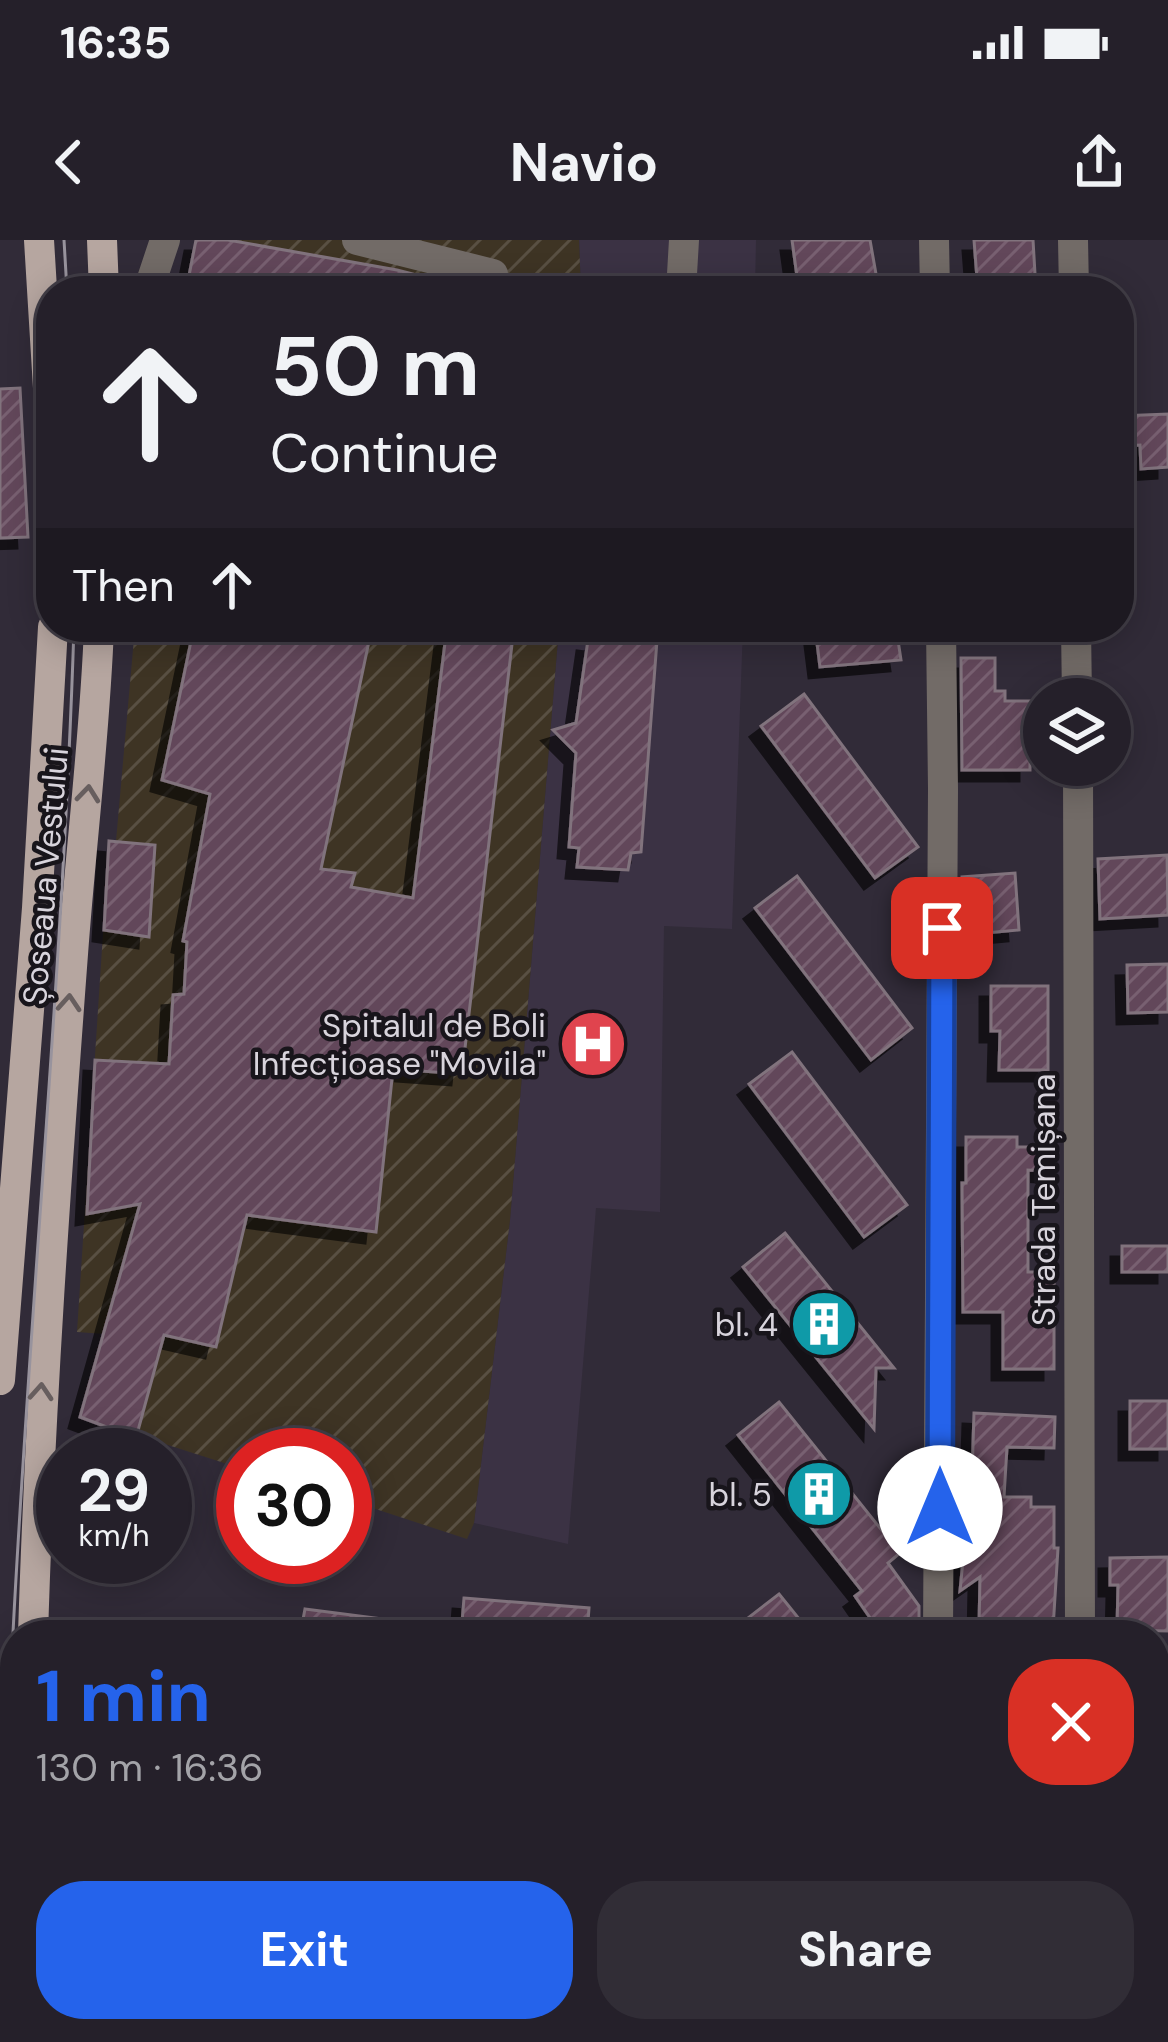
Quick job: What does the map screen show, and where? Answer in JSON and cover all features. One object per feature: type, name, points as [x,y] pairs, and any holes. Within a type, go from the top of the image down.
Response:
[{"type":"main road","points":[[39,240],[41,276]]},
{"type":"main road","points":[[102,240],[103,276]]},
{"type":"main road","name":"Șoseaua Vestului","points":[[0,1380],[52,642]]},
{"type":"main road","name":"Șoseaua Vestului","points":[[33,1620],[47,1292],[76,910],[96,723],[99,642]]},
{"type":"street","points":[[153,276],[165,240]]},
{"type":"street","points":[[357,240],[493,276]]},
{"type":"street","points":[[681,276],[683,240]]},
{"type":"street","points":[[934,240],[935,276]]},
{"type":"street","points":[[1073,240],[1073,276]]},
{"type":"street","points":[[938,1620],[941,642]]},
{"type":"street","points":[[1076,642],[1077,678]]},
{"type":"street","name":"Strada Temișana","points":[[1078,786],[1080,1620]]},
{"type":"shaded area","points":[[196,240],[579,240],[580,276],[189,276]]},
{"type":"shaded area","points":[[579,240],[756,240],[755,276],[580,276]]},
{"type":"shaded area","points":[[134,642],[558,642],[510,1220],[474,1523],[467,1539],[372,1508],[372,1428],[216,1428],[216,1460],[192,1453],[192,1428],[114,1428],[80,1417],[104,1334],[77,1332],[109,841],[116,841]]},
{"type":"shaded area","name":"Spitalul de Boli Infecțioase \"Movila\"","points":[[558,642],[742,642],[732,929],[664,926],[660,1212],[596,1208],[568,1544],[474,1523],[510,1220]]},
{"type":"building","points":[[196,240],[228,240],[420,276],[189,276]]},
{"type":"building","points":[[792,240],[870,240],[876,276],[797,276]]},
{"type":"building","points":[[974,240],[1033,240],[1035,276],[977,276]]},
{"type":"building","points":[[20,388],[28,537],[0,538],[0,389]]},
{"type":"building","points":[[1168,414],[1168,467],[1141,469],[1140,445],[1134,445],[1134,415]]},
{"type":"building","points":[[191,642],[369,642],[321,869],[355,873],[351,887],[413,898],[445,642],[512,642],[462,1074],[393,1069],[376,1232],[247,1215],[216,1347],[164,1335],[139,1428],[109,1428],[80,1417],[140,1204],[87,1214],[95,1060],[169,1064],[173,995],[184,994],[187,942],[183,941],[210,794],[162,780]]},
{"type":"building","points":[[588,642],[657,642],[641,852],[631,853],[628,870],[577,867],[579,848],[569,847],[576,753],[553,730],[576,723]]},
{"type":"building","points":[[817,642],[898,642],[901,660],[820,667]]},
{"type":"building","points":[[961,658],[995,658],[995,691],[1005,691],[1005,701],[1023,701],[1023,770],[962,770]]},
{"type":"building","points":[[804,694],[918,847],[875,878],[761,726]]},
{"type":"building","points":[[109,841],[155,845],[149,937],[104,930]]},
{"type":"building","points":[[1167,855],[1168,915],[1100,919],[1098,859]]},
{"type":"building","points":[[1015,873],[1019,930],[962,935],[962,877]]},
{"type":"building","points":[[797,876],[912,1028],[871,1060],[755,908]]},
{"type":"building","points":[[1168,964],[1168,1012],[1128,1013],[1127,965]]},
{"type":"building","points":[[991,986],[1048,986],[1048,1070],[999,1070],[1000,1031],[991,1031]]},
{"type":"building","points":[[792,1052],[907,1205],[864,1237],[749,1084]]},
{"type":"building","points":[[966,1137],[1017,1137],[1017,1147],[1048,1147],[1048,1171],[1028,1170],[1028,1272],[1054,1272],[1054,1369],[1003,1369],[1003,1312],[963,1312]]},
{"type":"building","name":"bl. 4","points":[[785,1233],[894,1368],[876,1368],[874,1429],[743,1267]]},
{"type":"building","points":[[1122,1246],[1168,1246],[1168,1272],[1122,1272]]},
{"type":"building","points":[[1130,1401],[1168,1401],[1168,1449],[1130,1449]]},
{"type":"building","name":"bl. 5","points":[[779,1402],[900,1553],[888,1563],[919,1606],[919,1620],[872,1620],[855,1596],[862,1591],[738,1435]]},
{"type":"building","points":[[974,1413],[1055,1417],[1054,1448],[1007,1447],[1004,1497],[1031,1497],[1031,1507],[1054,1507],[1054,1548],[1058,1548],[1054,1620],[979,1620],[980,1577],[960,1591],[965,1540],[970,1541]]},
{"type":"building","points":[[1168,1557],[1168,1620],[1117,1620],[1118,1585],[1110,1585],[1110,1558]]},
{"type":"building","points":[[779,1594],[800,1620],[745,1620]]},
{"type":"building","points":[[464,1598],[589,1608],[588,1620],[462,1620]]},
{"type":"building","points":[[305,1609],[383,1619],[383,1620],[303,1620]]},
{"type":"tram line","points":[[64,240],[66,276]]},
{"type":"tram line","points":[[14,1620],[73,642]]},
{"type":"place","name":"Spitalul de Boli Infecțioase \"Movila\"","points":[[593,1044]]},
{"type":"place","name":"bl. 4","points":[[824,1324]]},
{"type":"place","name":"bl. 5","points":[[819,1494]]},
{"type":"route","points":[[940,1508],[942,928]]}]
